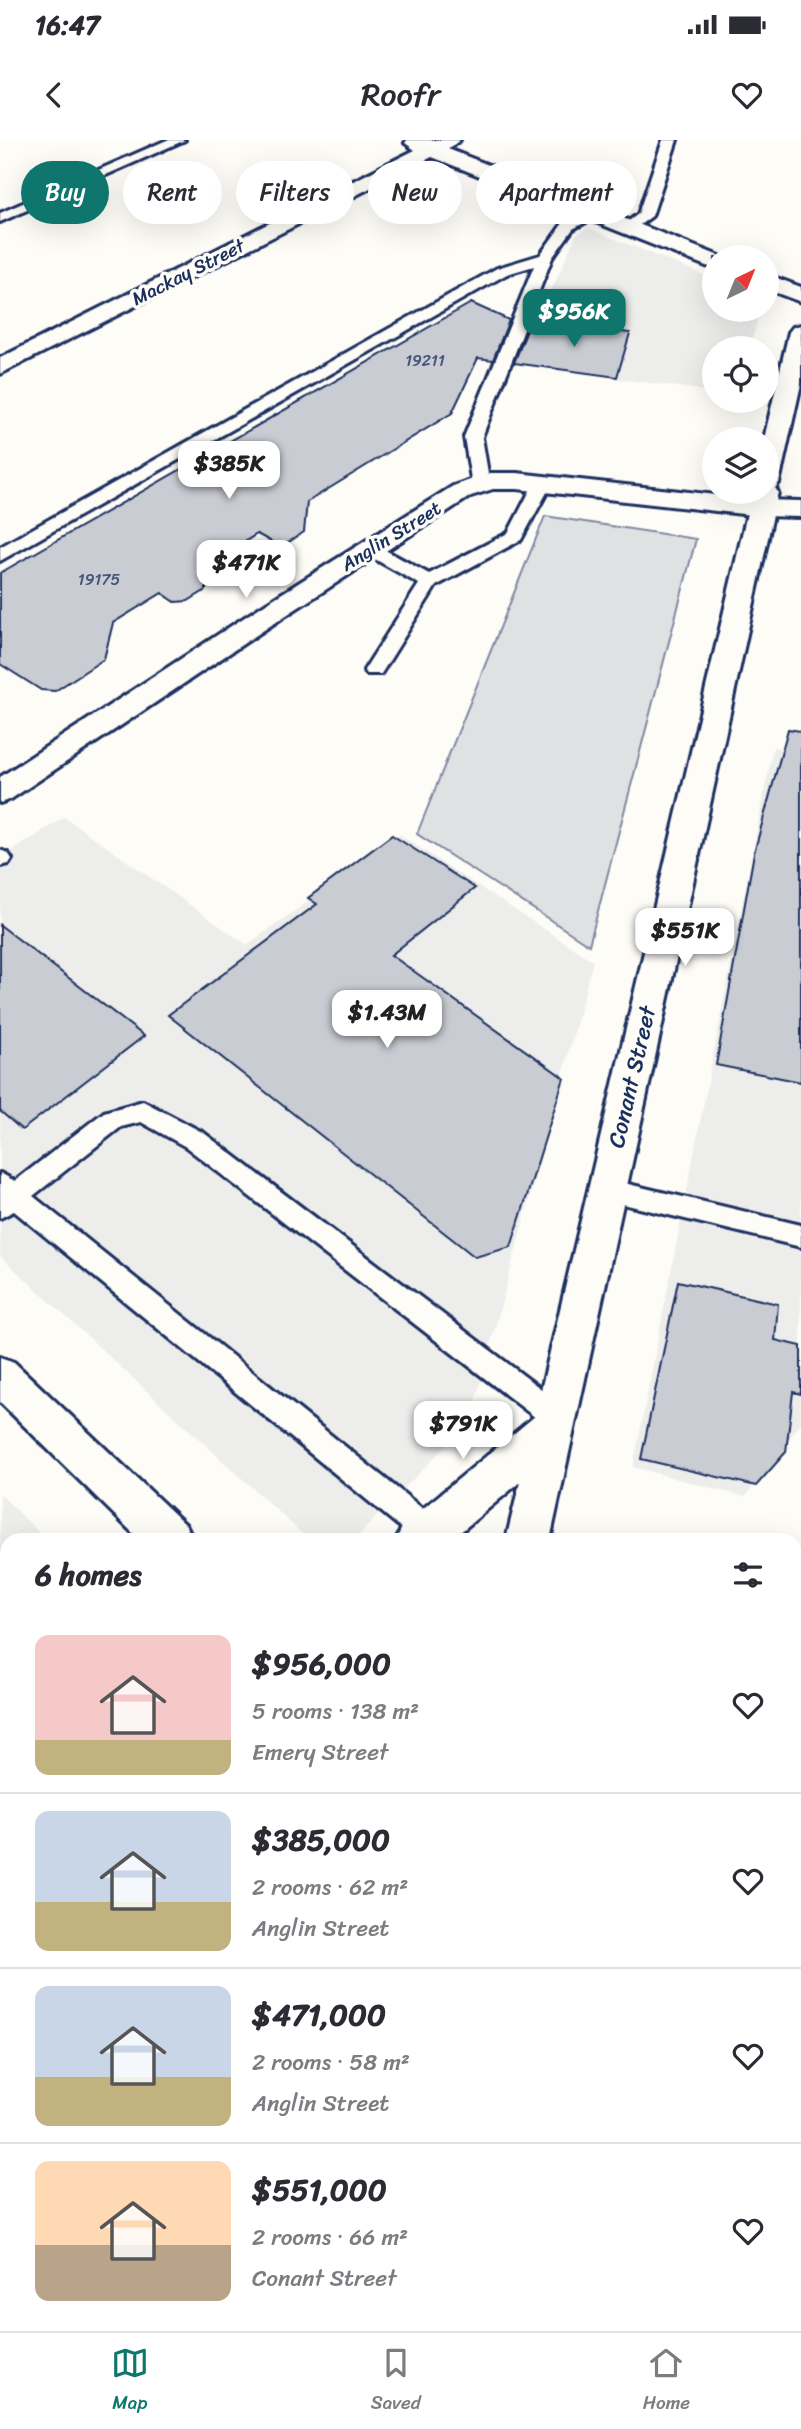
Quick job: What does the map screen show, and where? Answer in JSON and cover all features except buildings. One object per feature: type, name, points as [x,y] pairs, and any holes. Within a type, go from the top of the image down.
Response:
[{"type":"street","points":[[406,140],[441,145],[477,161]]},
{"type":"street","name":"Mackay Street","points":[[0,367],[441,145]]},
{"type":"street","points":[[620,224],[702,256]]},
{"type":"street","points":[[779,286],[801,295]]},
{"type":"street","name":"Conant Street","points":[[779,428],[801,332]]},
{"type":"street","name":"Anglin Street","points":[[0,792],[462,491],[490,481],[517,481],[702,491]]},
{"type":"street","name":"Anglin Street","points":[[779,500],[801,509]]},
{"type":"street","name":"Conant Street","points":[[529,1533],[762,504]]},
{"type":"street","points":[[0,1375],[164,1533]]},
{"type":"street","points":[[425,1533],[553,1423]]},
{"type":"lane","points":[[0,219],[178,140]]},
{"type":"lane","points":[[628,227],[645,216],[670,140]]},
{"type":"lane","points":[[481,485],[473,437],[545,258],[572,224]]},
{"type":"lane","points":[[0,555],[502,271],[545,258]]},
{"type":"lane","points":[[374,670],[429,582],[515,536],[543,484]]},
{"type":"lane","points":[[370,549],[429,582]]},
{"type":"lane","points":[[421,1533],[5,1196],[113,1119],[143,1111],[195,1140],[553,1423]]},
{"type":"lane","points":[[607,1190],[801,1236]]},
{"type":"shaded area","points":[[588,228],[702,274],[702,322],[757,322],[753,336],[702,336],[702,390],[519,365],[576,235]]},
{"type":"shaded area","points":[[545,516],[696,539],[589,945],[417,834]]},
{"type":"shaded area","points":[[773,747],[801,753],[801,1423],[745,1497],[633,1467]]},
{"type":"shaded area","points":[[64,817],[247,945],[400,835],[593,961],[470,1421],[361,1533],[301,1533],[0,1256],[0,859]]},
{"type":"shaded area","points":[[0,1494],[40,1533],[0,1533]]}]
